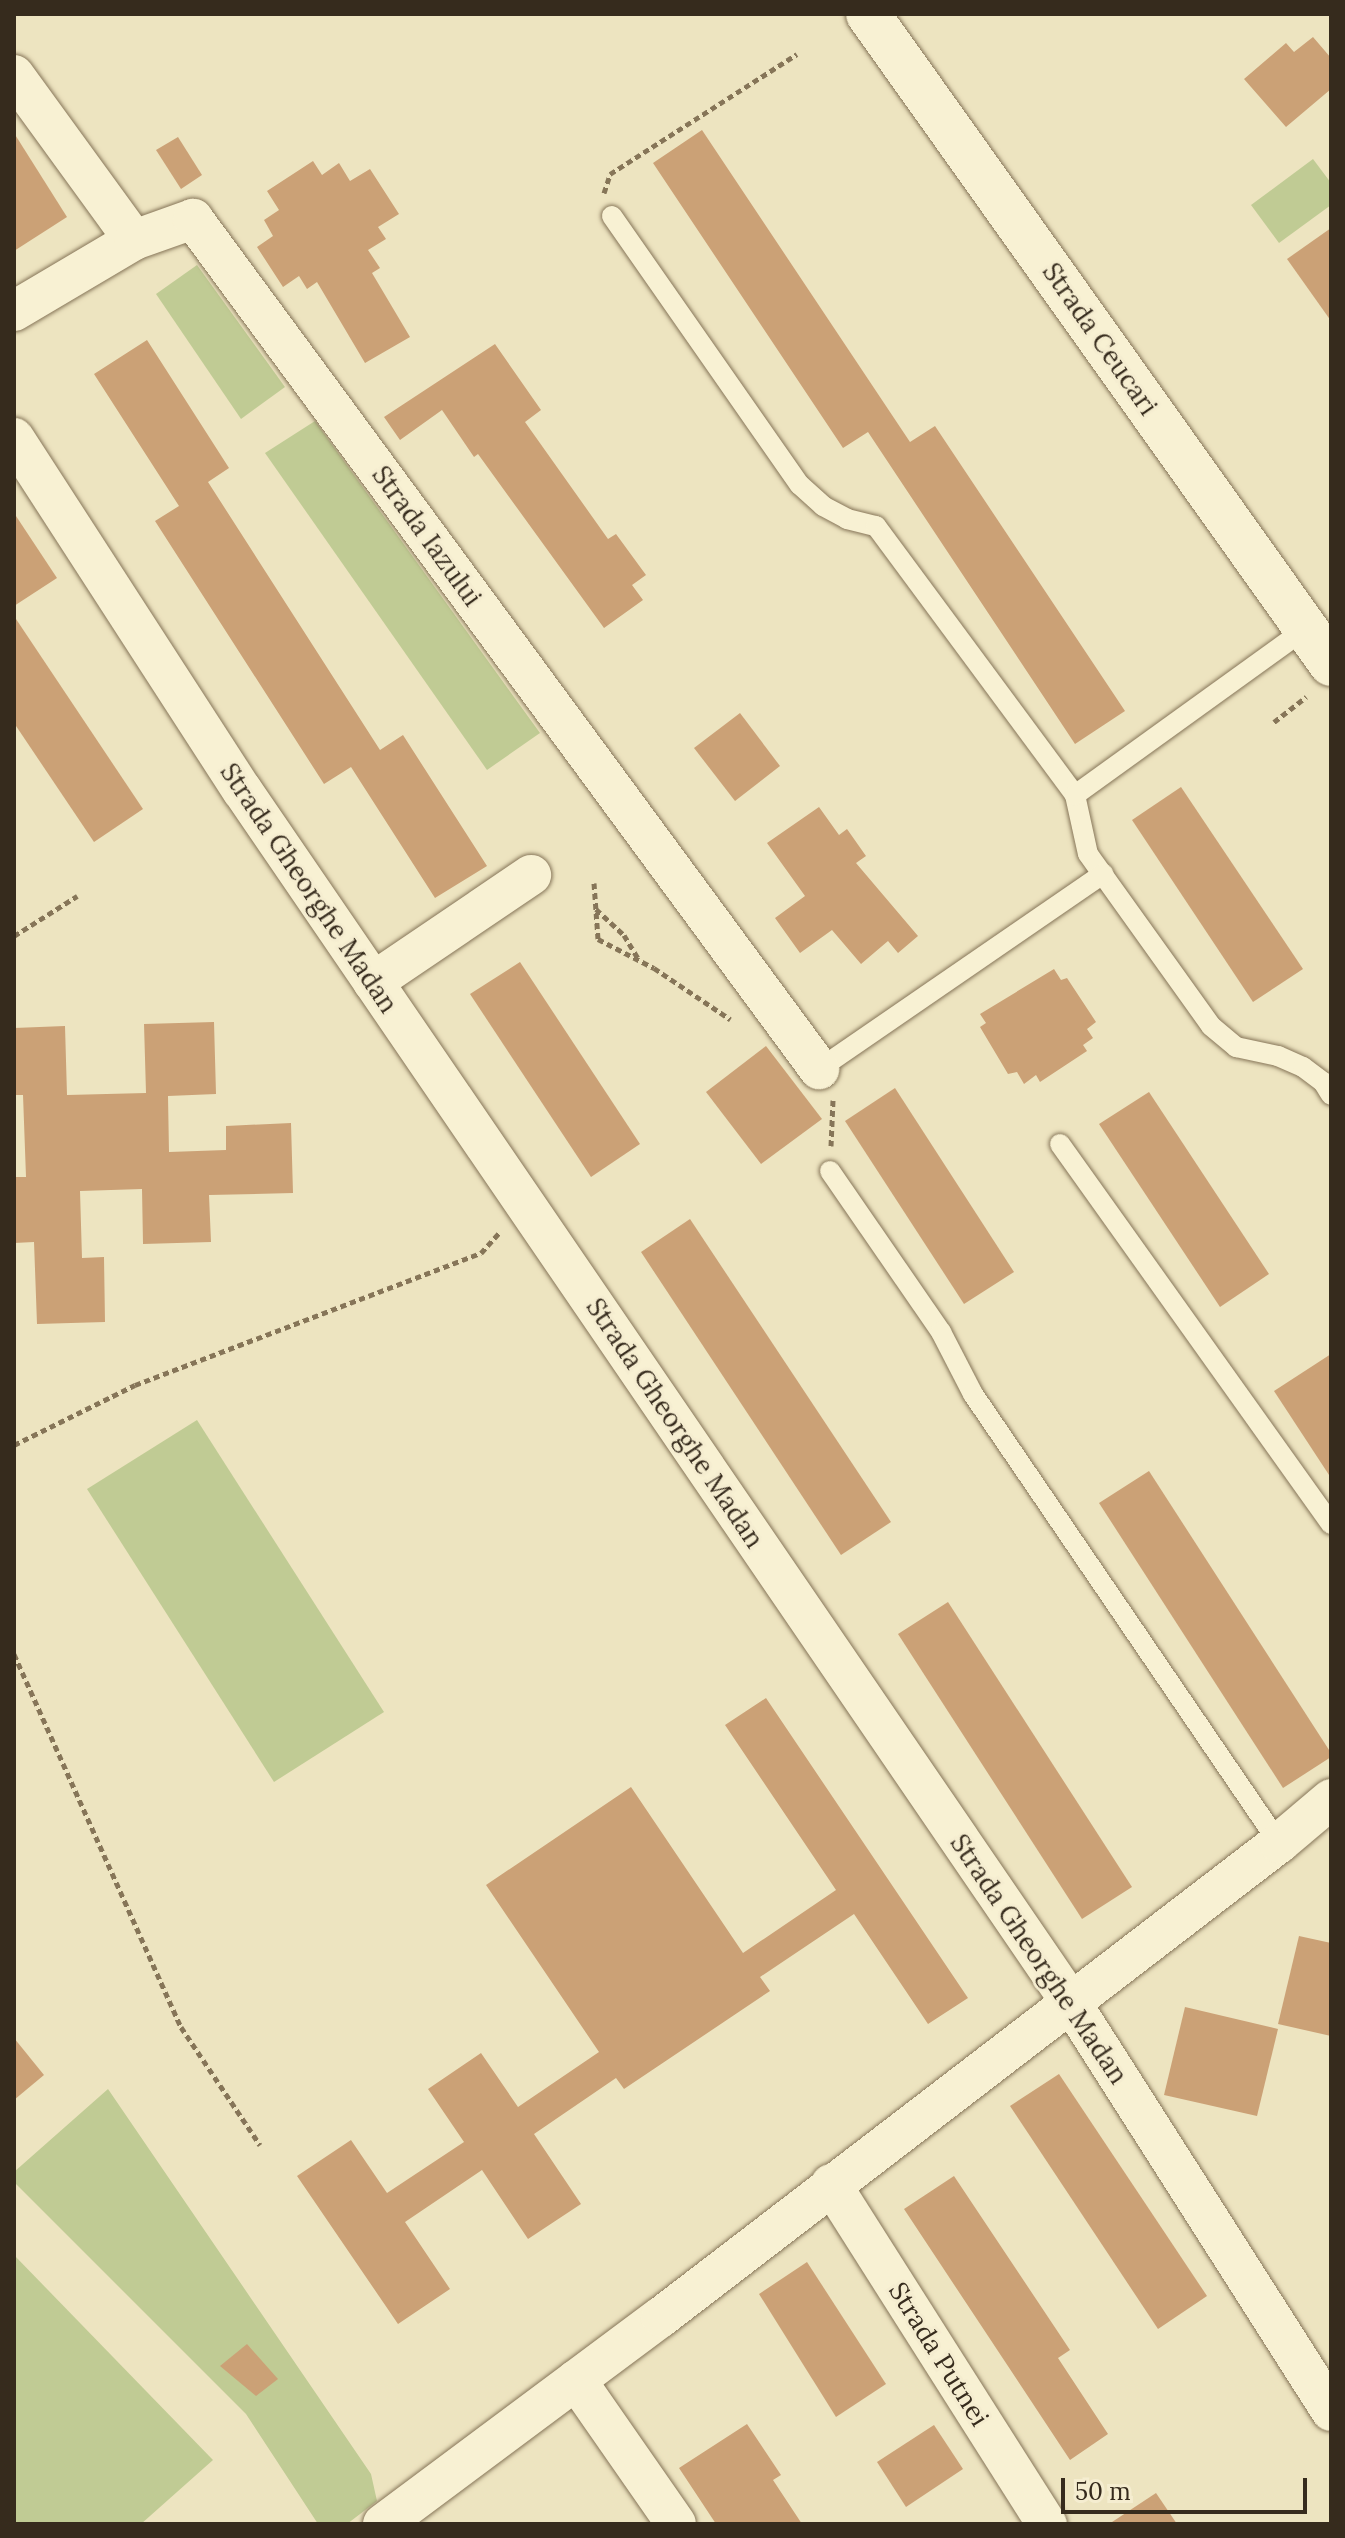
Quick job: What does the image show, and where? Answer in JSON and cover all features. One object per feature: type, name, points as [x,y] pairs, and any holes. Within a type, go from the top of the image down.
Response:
[{"type":"street","name":"Strada Ceucari","points":[[868,14],[1305,629],[1318,680]]},
{"type":"street","points":[[14,75],[134,240],[14,311]]},
{"type":"street","name":"Strada Iazului","points":[[134,240],[193,219],[819,1069]]},
{"type":"street","name":"Strada Gheorghe Madan","points":[[14,438],[242,790],[1070,2001],[1331,2411]]},
{"type":"street","points":[[373,982],[531,875]]},
{"type":"street","points":[[383,2524],[1279,1843],[1331,1799]]},
{"type":"street","name":"Strada Putnei","points":[[831,2184],[1047,2524]]},
{"type":"street","points":[[576,2380],[676,2524]]},
{"type":"lane","points":[[612,216],[800,485],[823,506],[847,519],[876,526],[1075,795],[1088,854],[1222,1038],[1236,1047],[1278,1056],[1303,1067],[1323,1082],[1331,1095]]},
{"type":"lane","points":[[1075,795],[1305,629]]},
{"type":"lane","points":[[819,1069],[1103,874]]},
{"type":"lane","points":[[1060,1144],[1331,1524]]},
{"type":"lane","points":[[830,1171],[941,1332],[973,1394],[1279,1843]]},
{"type":"path","points":[[612,216],[605,203],[603,188],[610,174],[797,54]]},
{"type":"path","points":[[1274,722],[1318,680]]},
{"type":"path","points":[[594,883],[598,939],[640,961],[730,1019]]},
{"type":"path","points":[[14,936],[77,896]]},
{"type":"path","points":[[595,908],[624,935],[640,961]]},
{"type":"path","points":[[819,1069],[833,1099],[830,1171]]},
{"type":"path","points":[[14,1445],[149,1380],[481,1253],[495,1241],[519,1196]]},
{"type":"path","points":[[14,1654],[181,2027],[260,2145]]},
{"type":"green space","points":[[1313,159],[1331,183],[1331,205],[1279,243],[1251,205]]},
{"type":"green space","points":[[197,265],[285,387],[241,419],[156,294]]},
{"type":"green space","points":[[315,421],[540,733],[487,770],[265,453]]},
{"type":"green space","points":[[197,1420],[384,1712],[274,1782],[87,1489]]},
{"type":"green space","points":[[108,2089],[371,2474],[377,2501],[347,2524],[318,2524],[246,2414],[14,2182],[14,2172]]},
{"type":"green space","points":[[14,2255],[213,2460],[141,2524],[14,2524]]},
{"type":"building","points":[[1313,37],[1331,58],[1331,89],[1286,127],[1244,79],[1286,43],[1294,52]]},
{"type":"building","points":[[702,130],[910,442],[935,426],[1125,711],[1075,744],[868,432],[843,448],[653,163]]},
{"type":"building","points":[[14,133],[67,217],[14,251]]},
{"type":"building","points":[[178,137],[202,175],[181,189],[156,150]]},
{"type":"building","points":[[313,161],[322,175],[339,163],[350,181],[370,169],[399,214],[378,227],[386,239],[368,250],[380,268],[372,273],[410,337],[365,363],[317,282],[307,289],[299,276],[283,287],[257,247],[273,236],[264,220],[279,210],[267,191]]},
{"type":"building","points":[[1331,228],[1331,321],[1287,259]]},
{"type":"building","points":[[147,340],[229,468],[208,482],[380,750],[403,735],[487,866],[435,898],[351,767],[324,784],[155,521],[179,506],[94,374]]},
{"type":"building","points":[[495,344],[541,410],[525,422],[608,539],[616,534],[646,575],[632,585],[643,600],[604,628],[478,454],[474,457],[442,410],[400,440],[384,417]]},
{"type":"building","points":[[14,513],[57,578],[14,606]]},
{"type":"building","points":[[14,616],[143,809],[94,842],[14,723]]},
{"type":"building","points":[[740,713],[780,766],[735,801],[694,748]]},
{"type":"building","points":[[1181,787],[1303,969],[1253,1002],[1132,820]]},
{"type":"building","points":[[819,807],[839,835],[847,829],[866,856],[856,863],[918,936],[898,953],[888,941],[861,964],[832,930],[800,953],[775,918],[805,896],[767,843]]},
{"type":"building","points":[[520,962],[640,1144],[591,1177],[470,994]]},
{"type":"building","points":[[1054,969],[1061,980],[1067,978],[1096,1022],[1087,1029],[1093,1038],[1083,1045],[1087,1051],[1040,1082],[1036,1075],[1024,1084],[1017,1072],[1008,1074],[980,1027],[986,1023],[980,1014]]},
{"type":"building","points":[[214,1022],[216,1094],[168,1096],[169,1152],[226,1150],[226,1126],[291,1123],[293,1193],[209,1195],[211,1242],[143,1244],[142,1189],[80,1191],[82,1258],[104,1257],[105,1322],[37,1324],[34,1242],[14,1243],[14,1177],[26,1177],[23,1095],[14,1095],[14,1028],[65,1026],[67,1095],[146,1093],[144,1024]]},
{"type":"building","points":[[766,1046],[822,1119],[761,1164],[706,1092]]},
{"type":"building","points":[[895,1088],[1014,1272],[964,1304],[845,1121]]},
{"type":"building","points":[[1149,1092],[1269,1274],[1220,1307],[1099,1124]]},
{"type":"building","points":[[690,1219],[891,1522],[841,1555],[641,1252]]},
{"type":"building","points":[[1331,1354],[1331,1478],[1274,1391]]},
{"type":"building","points":[[1149,1471],[1331,1753],[1331,1757],[1283,1788],[1099,1503]]},
{"type":"building","points":[[948,1602],[1132,1887],[1082,1919],[898,1634]]},
{"type":"building","points":[[766,1698],[968,1998],[928,2024],[854,1914],[760,1977],[770,1991],[624,2089],[616,2078],[534,2134],[581,2204],[528,2239],[482,2170],[405,2222],[450,2289],[398,2324],[297,2176],[351,2140],[387,2193],[464,2142],[428,2089],[481,2053],[518,2107],[599,2052],[486,1885],[631,1787],[743,1953],[836,1890],[725,1725]]},
{"type":"building","points":[[1299,1936],[1331,1943],[1331,2036],[1278,2024]]},
{"type":"building","points":[[1185,2007],[1278,2029],[1257,2116],[1164,2095]]},
{"type":"building","points":[[14,2038],[44,2075],[14,2100]]},
{"type":"building","points":[[1059,2074],[1207,2296],[1158,2329],[1010,2106]]},
{"type":"building","points":[[954,2176],[1070,2350],[1058,2358],[1108,2434],[1070,2460],[904,2209]]},
{"type":"building","points":[[807,2262],[886,2384],[836,2417],[759,2294]]},
{"type":"building","points":[[247,2344],[278,2379],[256,2396],[220,2366]]},
{"type":"building","points":[[747,2424],[781,2475],[773,2480],[802,2524],[716,2524],[679,2468]]},
{"type":"building","points":[[934,2425],[963,2469],[906,2507],[877,2462]]},
{"type":"building","points":[[1156,2493],[1177,2524],[1109,2524]]}]
